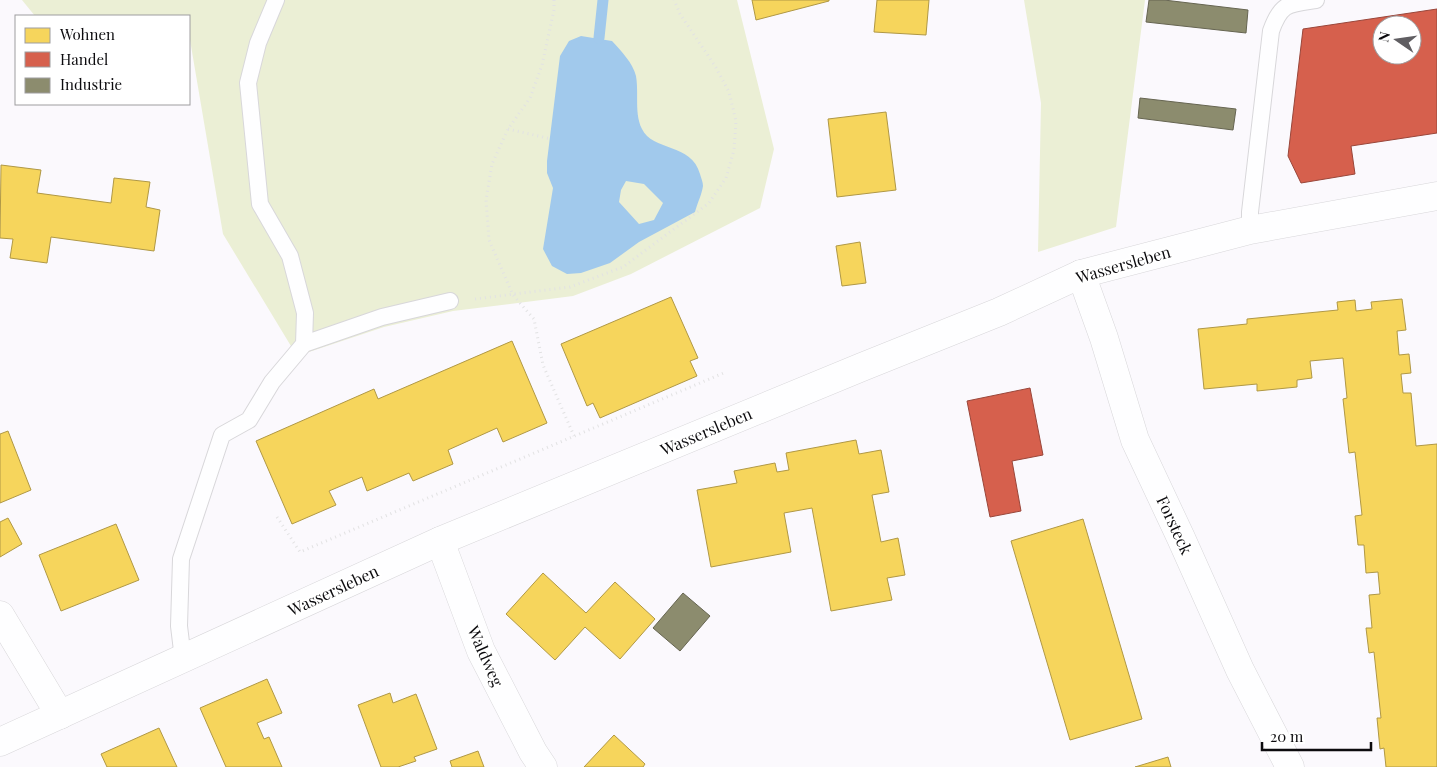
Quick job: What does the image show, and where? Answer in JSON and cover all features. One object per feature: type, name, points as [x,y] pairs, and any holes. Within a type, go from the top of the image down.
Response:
[{"type":"street","name":"Wassersleben","points":[[0,742],[440,541],[998,312],[1081,274],[1250,230],[1437,196]]},
{"type":"street","name":"Forsteck","points":[[1081,274],[1104,338],[1135,440],[1240,670],[1290,767]]},
{"type":"street","name":"Waldweg","points":[[440,541],[481,651],[542,767]]},
{"type":"street","points":[[0,615],[60,715]]},
{"type":"lane","points":[[276,0],[258,43],[248,83],[260,204],[290,256],[305,313],[304,344]]},
{"type":"lane","points":[[1250,230],[1250,212],[1271,31],[1277,14],[1290,4],[1316,0]]},
{"type":"lane","points":[[183,659],[179,626],[181,559],[222,435],[249,420],[272,382],[304,344],[382,317],[450,301]]},
{"type":"path","points":[[554,0],[554,10],[542,65],[530,98],[508,129],[492,164],[486,200],[489,240],[513,295],[534,319],[543,365],[574,436]]},
{"type":"path","points":[[450,301],[570,287],[623,267],[709,203],[726,178],[734,150],[736,120],[729,92],[715,66],[680,14],[674,0]]},
{"type":"path","points":[[508,129],[551,139]]},
{"type":"path","points":[[277,517],[300,552],[726,372]]},
{"type":"green space","points":[[22,0],[737,0],[774,149],[760,208],[631,274],[573,296],[453,311],[384,327],[297,356],[223,234],[190,40],[190,15],[34,15]]},
{"type":"green space","points":[[1024,0],[1145,0],[1116,227],[1038,252],[1041,103]]},
{"type":"water","points":[[581,36],[612,41],[626,57],[636,76],[637,110],[642,129],[654,141],[689,157],[696,164],[703,186],[695,212],[639,242],[610,263],[581,273],[567,274],[552,266],[543,249],[553,188],[547,173],[547,161],[560,56],[569,41]],"holes":[[[626,181],[644,184],[663,203],[654,220],[639,224],[619,202],[621,190]]]},
{"type":"building: Wohnen","points":[[752,0],[829,0],[829,1],[756,20]]},
{"type":"building: Wohnen","points":[[877,0],[929,0],[926,35],[874,32]]},
{"type":"building: Wohnen","points":[[886,112],[896,190],[837,197],[828,119]]},
{"type":"building: Wohnen","points":[[1,165],[41,170],[37,193],[111,203],[114,178],[150,182],[146,207],[160,210],[154,251],[51,237],[47,263],[10,258],[13,239],[0,238]]},
{"type":"building: Wohnen","points":[[860,242],[866,283],[842,286],[836,246]]},
{"type":"building: Wohnen","points":[[671,297],[698,358],[690,361],[697,376],[600,418],[593,403],[587,406],[561,344]]},
{"type":"building: Wohnen","points":[[1402,299],[1406,330],[1397,331],[1399,355],[1409,354],[1411,373],[1401,374],[1403,393],[1411,393],[1416,446],[1437,444],[1437,767],[1386,767],[1384,748],[1380,749],[1377,718],[1381,718],[1374,652],[1369,653],[1366,628],[1372,628],[1369,595],[1380,594],[1378,572],[1366,573],[1364,545],[1358,545],[1355,516],[1362,515],[1355,452],[1349,453],[1343,399],[1347,398],[1343,358],[1310,361],[1312,378],[1297,380],[1297,387],[1257,391],[1257,384],[1204,389],[1198,329],[1247,324],[1247,319],[1338,310],[1337,302],[1355,300],[1356,311],[1372,309],[1371,302]]},
{"type":"building: Wohnen","points":[[512,341],[547,423],[503,442],[497,428],[448,450],[453,464],[413,481],[409,473],[367,491],[362,477],[329,491],[336,505],[292,524],[256,441],[374,389],[378,399]]},
{"type":"building: Wohnen","points":[[8,431],[31,490],[0,503],[0,434]]},
{"type":"building: Wohnen","points":[[856,440],[859,454],[881,450],[889,492],[872,495],[881,542],[898,538],[905,575],[887,578],[892,600],[831,611],[812,508],[784,513],[791,552],[711,567],[697,490],[737,483],[734,471],[775,463],[777,472],[789,470],[786,453]]},
{"type":"building: Wohnen","points":[[8,518],[22,544],[0,557],[0,522]]},
{"type":"building: Wohnen","points":[[1083,519],[1142,719],[1070,740],[1011,541]]},
{"type":"building: Wohnen","points":[[116,524],[139,580],[61,611],[39,555]]},
{"type":"building: Wohnen","points":[[543,573],[586,613],[615,582],[655,619],[620,659],[585,627],[555,660],[506,614]]},
{"type":"building: Wohnen","points":[[267,679],[282,713],[257,723],[264,739],[269,737],[282,767],[226,767],[200,708]]},
{"type":"building: Wohnen","points":[[390,693],[393,703],[416,694],[437,749],[414,757],[416,761],[398,767],[381,767],[358,705]]},
{"type":"building: Wohnen","points":[[159,728],[177,767],[107,767],[101,754]]},
{"type":"building: Wohnen","points":[[614,735],[645,764],[643,767],[584,767]]},
{"type":"building: Wohnen","points":[[478,751],[484,767],[452,767],[450,761]]},
{"type":"building: Wohnen","points":[[1168,757],[1171,767],[1135,767]]},
{"type":"building: Handel","points":[[1437,9],[1437,133],[1351,146],[1355,174],[1301,183],[1288,156],[1303,29],[1372,19],[1372,65],[1422,65],[1422,15],[1397,15]]},
{"type":"building: Handel","points":[[1030,388],[1043,455],[1012,461],[1021,511],[990,517],[967,401]]},
{"type":"building: Industrie","points":[[1149,0],[1164,0],[1248,10],[1246,33],[1146,22]]},
{"type":"building: Industrie","points":[[1140,98],[1236,109],[1233,130],[1138,118]]},
{"type":"building: Industrie","points":[[683,593],[710,616],[680,651],[653,628]]},
{"type":"waterway","points":[[599,38],[603,0]]}]
